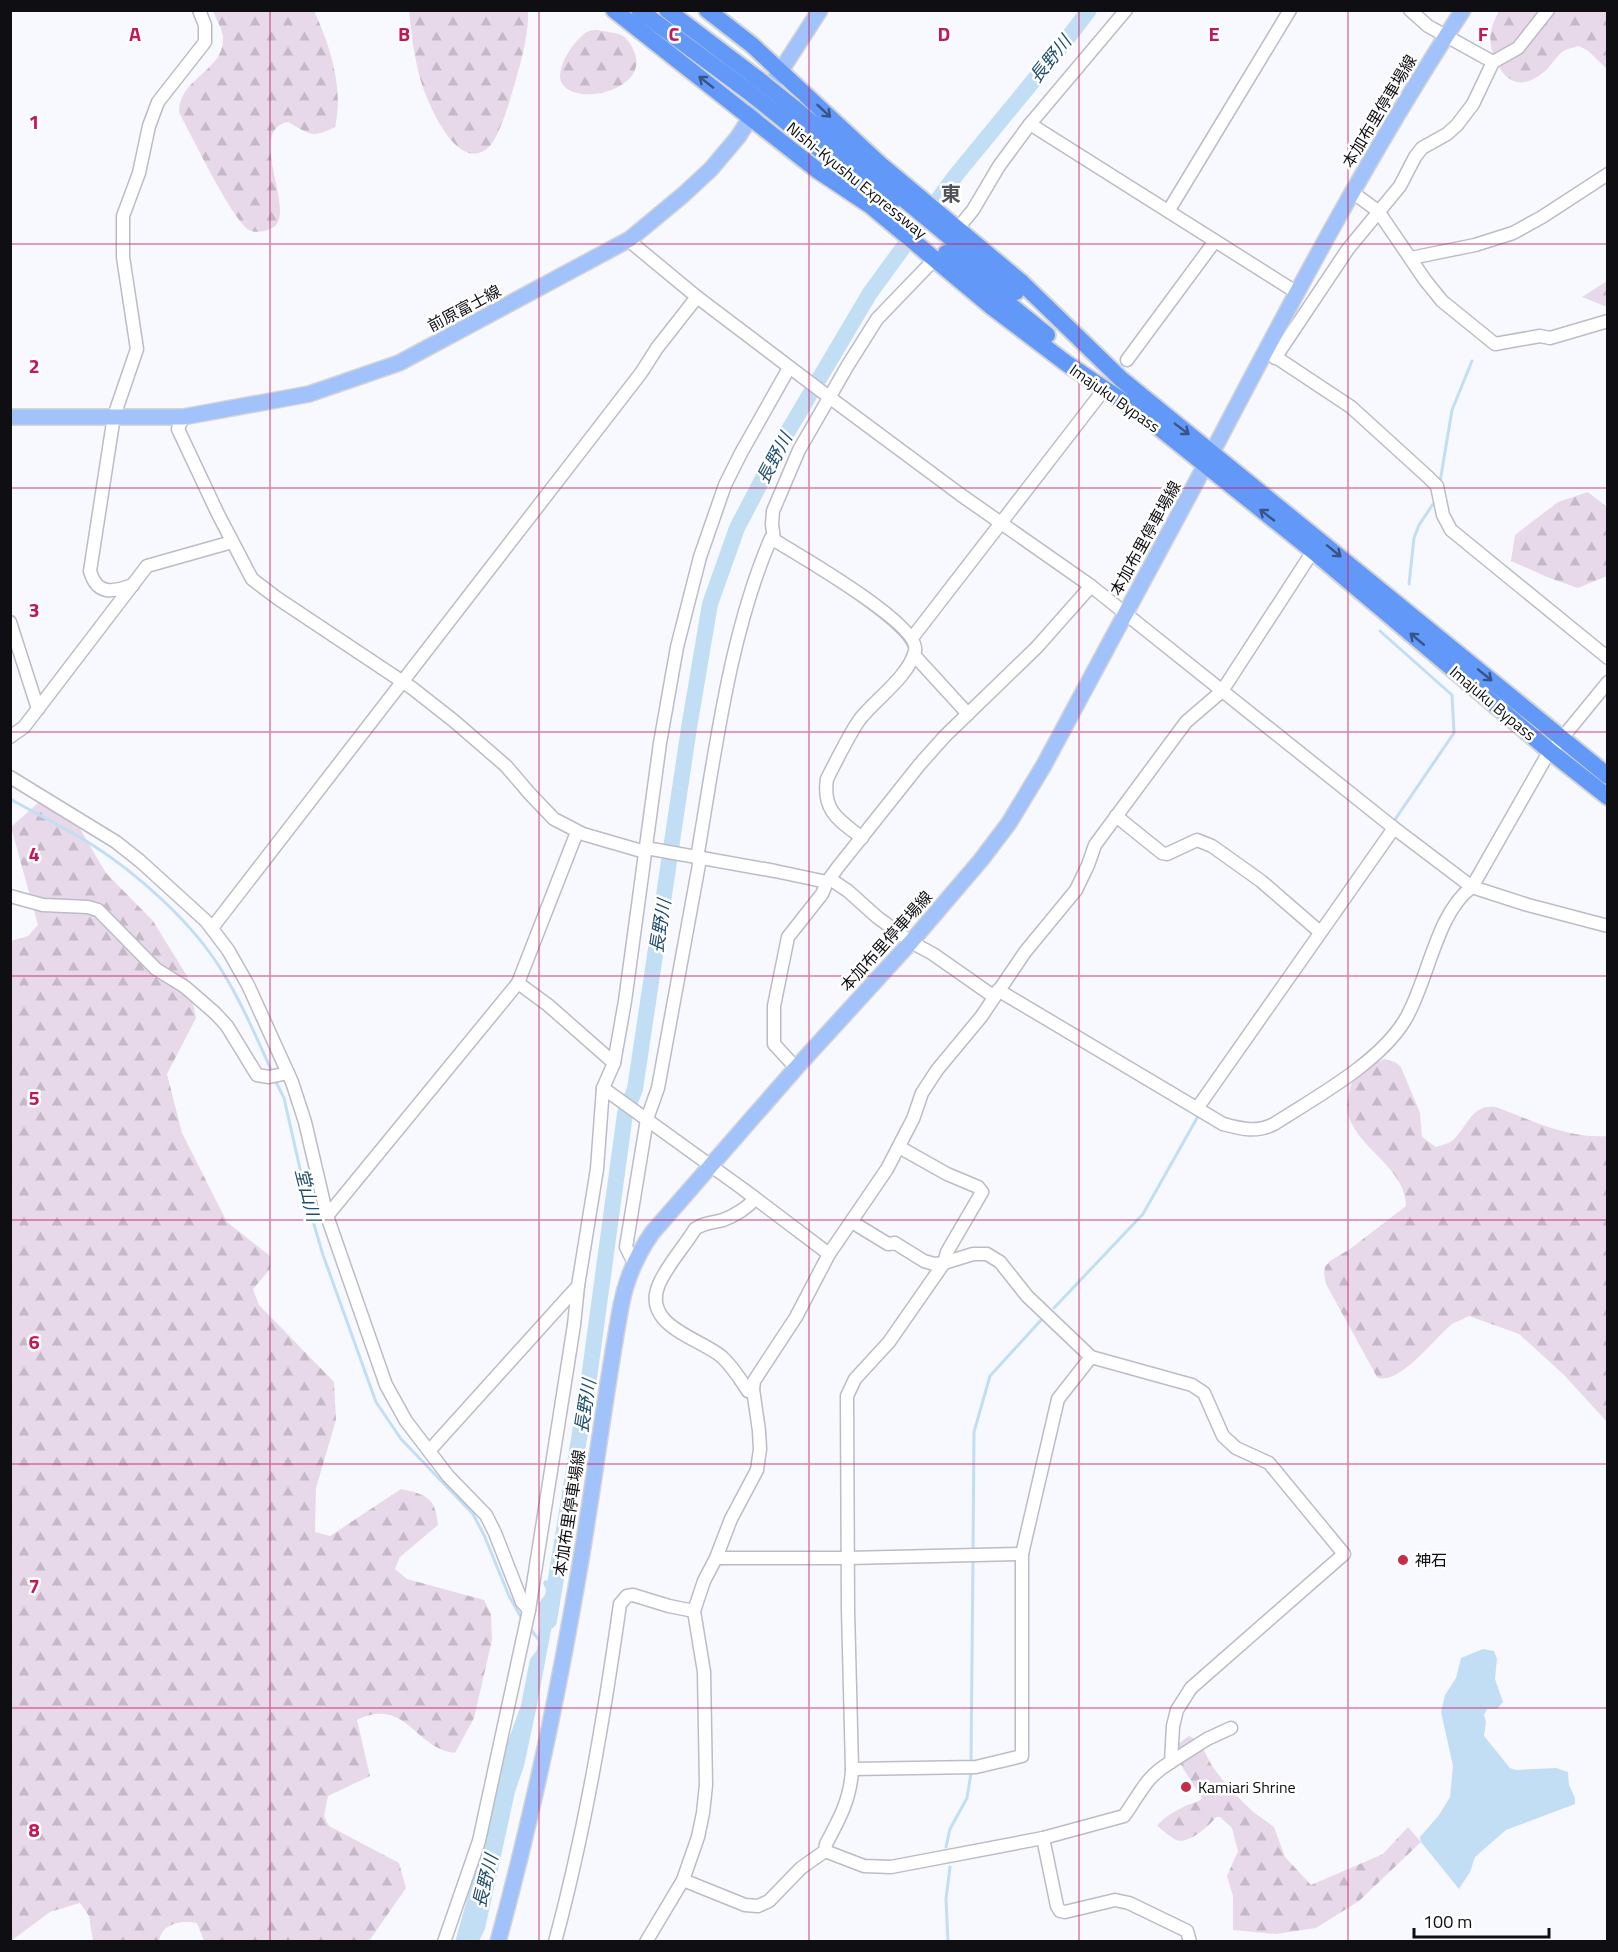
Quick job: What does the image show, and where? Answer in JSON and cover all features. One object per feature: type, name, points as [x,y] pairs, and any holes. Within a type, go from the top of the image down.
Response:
[{"type":"highway","name":"Imajuku Bypass","points":[[614,10],[817,170],[871,206],[901,207],[940,239],[992,307],[1066,363],[1208,458],[1608,776]]},
{"type":"highway","name":"Nishi-Kyushu Expressway","points":[[639,10],[753,86]]},
{"type":"highway","name":"Nishi-Kyushu Expressway","points":[[667,10],[753,86],[901,207]]},
{"type":"highway","name":"Imajuku Bypass","points":[[708,10],[781,71],[901,207],[940,239],[1021,282],[1121,378],[1313,552],[1608,797]]},
{"type":"highway","name":"Nishi-Kyushu Expressway","points":[[940,239],[1076,349]]},
{"type":"highway","points":[[1076,349],[1121,378]]},
{"type":"highway","points":[[1076,349],[1142,414]]},
{"type":"main road","name":"前原富士線","points":[[10,417],[183,417],[309,394],[399,363],[630,239],[657,219],[711,169],[738,138],[820,10]]},
{"type":"main road","name":"本加布里停車場線","points":[[498,1941],[534,1803],[557,1694],[575,1597],[621,1306],[626,1283],[634,1263],[652,1233],[709,1166],[911,942],[981,860],[1009,823],[1044,765],[1208,458],[1270,354],[1296,292],[1352,192],[1462,10]]},
{"type":"street","points":[[133,585],[115,592],[107,591],[96,583],[90,571],[114,416],[137,349],[123,257],[123,216],[139,173],[149,126],[158,102],[205,42],[205,25],[199,10]]},
{"type":"street","points":[[774,540],[772,524],[774,511],[799,450],[878,319],[940,239],[973,210],[999,166],[1030,124],[1126,10]]},
{"type":"street","points":[[1169,210],[1290,10]]},
{"type":"street","points":[[1410,10],[1428,26],[1493,62]]},
{"type":"street","points":[[1548,10],[1518,48],[1493,62],[1473,104],[1447,134],[1422,148],[1414,157],[1400,186],[1348,249],[1270,354],[1323,387],[1359,414],[1437,486],[1443,514],[1451,530],[1608,658]]},
{"type":"street","points":[[1030,124],[1296,292]]},
{"type":"street","points":[[1411,258],[1475,245],[1513,233],[1608,174]]},
{"type":"street","points":[[1352,192],[1378,211],[1442,301],[1495,344],[1540,336],[1550,338],[1608,321]]},
{"type":"street","points":[[630,239],[633,244],[697,297],[789,368],[1091,586],[1394,828],[1472,887],[1537,908],[1608,927]]},
{"type":"street","points":[[1126,360],[1215,241]]},
{"type":"street","points":[[212,928],[635,382],[657,348],[697,297]]},
{"type":"street","points":[[444,1941],[479,1841],[529,1610],[574,1325],[607,1090],[614,1063],[628,980],[677,647],[700,557],[725,485],[789,368]]},
{"type":"street","points":[[912,638],[1099,396]]},
{"type":"street","points":[[183,417],[178,429],[247,572],[261,586],[403,682],[480,742],[506,766],[554,819],[577,832],[646,850],[829,881],[848,891],[877,917],[911,942],[995,993],[1198,1107],[1223,1124],[1244,1130],[1262,1130],[1344,1079],[1391,1040],[1404,1021],[1421,986],[1450,911],[1472,887],[1551,752],[1608,682]]},
{"type":"street","points":[[634,1263],[626,1247],[645,1119],[658,1088],[730,674],[759,565],[771,538],[898,622],[912,638],[916,649],[899,678],[860,719],[827,779],[825,789],[829,807],[842,822],[862,838]]},
{"type":"street","points":[[10,736],[24,727],[147,566],[232,542]]},
{"type":"street","points":[[646,1941],[683,1880],[698,1837],[706,1785],[704,1672],[694,1611],[704,1581],[716,1558],[731,1519],[757,1470],[760,1449],[754,1382],[796,1317],[829,1254],[887,1169],[922,1093],[937,1070],[981,1017],[995,993],[1025,952],[1076,890],[1095,845],[1186,722],[1222,691],[1313,552]]},
{"type":"street","points":[[796,1068],[774,1044],[774,1006],[788,937],[920,764],[1037,647],[1091,586]]},
{"type":"street","points":[[10,622],[38,709]]},
{"type":"street","points":[[914,655],[968,714]]},
{"type":"street","points":[[10,777],[116,842],[168,885],[212,928],[228,950],[248,985],[288,1073],[305,1122],[327,1216],[386,1385],[406,1420],[448,1476],[486,1515],[522,1602],[529,1610]]},
{"type":"street","points":[[1116,816],[1162,853],[1167,854],[1197,840],[1212,846],[1261,881],[1320,932]]},
{"type":"street","points":[[1198,1107],[1394,828]]},
{"type":"street","points":[[327,1216],[518,983],[577,832]]},
{"type":"street","points":[[10,896],[43,905],[88,907],[98,910],[156,969],[185,987],[215,1013],[227,1026],[257,1075],[269,1077],[288,1073]]},
{"type":"street","points":[[518,983],[548,1005],[614,1063]]},
{"type":"street","points":[[607,1090],[829,1254]]},
{"type":"street","points":[[683,1880],[745,1905],[758,1906],[769,1901],[801,1868],[825,1851],[826,1844],[848,1800],[852,1769],[847,1396],[850,1387],[889,1342],[944,1263],[947,1252],[982,1192],[978,1187],[947,1174],[899,1147]]},
{"type":"street","points":[[753,1389],[748,1391],[722,1357],[681,1334],[664,1319],[657,1302],[657,1292],[663,1276],[695,1229],[701,1224],[734,1215],[755,1198]]},
{"type":"street","points":[[852,1222],[888,1244],[895,1243],[934,1264],[973,1254],[987,1254],[1000,1262],[1027,1296],[1091,1357],[1200,1389],[1204,1393],[1223,1436],[1236,1448],[1269,1463],[1344,1554],[1191,1688],[1177,1710],[1173,1726],[1171,1762]]},
{"type":"street","points":[[429,1451],[578,1286]]},
{"type":"street","points":[[852,1769],[976,1767],[1022,1756],[1022,1554],[1058,1399],[1091,1357]]},
{"type":"street","points":[[716,1558],[1022,1554]]},
{"type":"street","points":[[555,1941],[565,1905],[592,1777],[620,1604],[627,1596],[633,1595],[694,1611]]},
{"type":"street","points":[[825,1851],[864,1866],[879,1868],[1043,1838],[1124,1816],[1146,1781],[1156,1771],[1207,1739],[1231,1728]]},
{"type":"street","points":[[1043,1838],[1060,1911],[1065,1912],[1115,1900],[1129,1903],[1187,1931],[1190,1941]]},
{"type":"green space","points":[[213,11],[314,11],[334,68],[338,98],[335,127],[321,133],[311,134],[288,122],[276,128],[271,139],[280,217],[275,226],[262,231],[249,230],[233,211],[179,112],[186,90],[210,66],[222,49],[223,37]]},
{"type":"green space","points":[[409,11],[528,11],[523,54],[505,115],[493,142],[478,153],[466,152],[455,144],[436,118],[420,78]]},
{"type":"green space","points":[[1499,11],[1607,11],[1607,69],[1587,50],[1578,46],[1563,52],[1545,71],[1529,81],[1516,82],[1510,79],[1499,68],[1490,40],[1493,23]]},
{"type":"green space","points":[[598,30],[618,34],[628,41],[633,49],[636,63],[633,74],[612,90],[598,94],[572,91],[563,85],[560,79],[563,63],[572,47],[584,34]]},
{"type":"green space","points":[[1607,281],[1607,307],[1582,297]]},
{"type":"green space","points":[[1588,492],[1607,507],[1607,576],[1578,588],[1511,561],[1515,535],[1558,502]]},
{"type":"green space","points":[[38,803],[66,805],[106,873],[153,921],[187,976],[196,1018],[167,1074],[182,1133],[227,1222],[270,1256],[270,1269],[253,1289],[259,1305],[334,1382],[336,1420],[316,1488],[315,1532],[330,1536],[401,1489],[423,1495],[435,1509],[438,1525],[400,1557],[395,1569],[407,1579],[484,1600],[491,1614],[492,1640],[474,1718],[455,1753],[442,1750],[430,1743],[399,1719],[374,1714],[357,1720],[370,1776],[328,1796],[324,1816],[329,1826],[399,1863],[406,1888],[369,1941],[204,1941],[197,1923],[185,1922],[168,1927],[159,1941],[93,1941],[89,1916],[80,1903],[50,1912],[11,1941],[10,941],[28,936],[38,925],[11,827]]},
{"type":"green space","points":[[1384,1059],[1395,1062],[1401,1067],[1420,1113],[1422,1137],[1436,1147],[1451,1141],[1476,1112],[1488,1107],[1496,1107],[1564,1132],[1607,1136],[1607,1422],[1564,1375],[1519,1334],[1469,1316],[1452,1324],[1406,1368],[1395,1375],[1385,1378],[1377,1377],[1326,1284],[1324,1274],[1325,1267],[1330,1261],[1350,1249],[1406,1206],[1404,1192],[1397,1179],[1357,1133],[1350,1121],[1347,1107],[1350,1088],[1357,1074],[1364,1068]]},
{"type":"green space","points":[[1189,1736],[1199,1741],[1212,1766],[1229,1788],[1252,1811],[1274,1827],[1285,1857],[1311,1885],[1383,1854],[1408,1827],[1421,1842],[1359,1901],[1316,1928],[1276,1934],[1233,1930],[1233,1896],[1227,1876],[1238,1851],[1232,1828],[1220,1817],[1216,1817],[1198,1834],[1181,1841],[1174,1839],[1157,1826],[1174,1812],[1202,1798],[1174,1754],[1179,1743]]},
{"type":"water","points":[[545,1580],[553,1583],[551,1595],[556,1604],[524,1766],[515,1792],[485,1929],[479,1941],[455,1942],[485,1836],[507,1744],[521,1705],[530,1659],[537,1650],[540,1625],[539,1603],[547,1592],[543,1583]]},
{"type":"water","points":[[1483,1649],[1494,1651],[1497,1659],[1495,1679],[1503,1702],[1497,1709],[1487,1709],[1484,1715],[1486,1722],[1484,1736],[1510,1768],[1516,1770],[1556,1768],[1568,1772],[1569,1785],[1575,1798],[1575,1804],[1506,1830],[1475,1857],[1470,1872],[1459,1889],[1421,1842],[1420,1837],[1439,1815],[1450,1797],[1453,1766],[1441,1712],[1445,1695],[1456,1678],[1461,1658]]},
{"type":"waterway","name":"長野川","points":[[549,1621],[589,1378],[625,1114],[635,1089],[689,728],[710,604],[737,528],[784,438],[870,293],[956,175],[1089,10]]},
{"type":"waterway","points":[[1440,482],[1452,410],[1472,361]]},
{"type":"waterway","points":[[1409,584],[1414,538],[1419,525],[1433,504]]},
{"type":"waterway","points":[[1380,631],[1452,695],[1454,733],[1394,821]]},
{"type":"waterway","name":"堂山川","points":[[10,799],[109,856],[145,885],[180,918],[210,953],[229,983],[273,1074]]},
{"type":"waterway","name":"堂山川","points":[[275,1080],[284,1098],[308,1204],[323,1255],[376,1402],[401,1439],[473,1514],[509,1596],[522,1619]]},
{"type":"waterway","points":[[1054,1308],[1143,1214],[1197,1118]]},
{"type":"waterway","points":[[973,1552],[974,1432],[990,1376],[1042,1319]]},
{"type":"waterway","points":[[971,1762],[973,1559]]},
{"type":"waterway","name":"堂山川","points":[[528,1626],[539,1640]]},
{"type":"waterway","points":[[946,1847],[950,1829],[967,1798],[971,1773]]},
{"type":"waterway","points":[[948,1942],[946,1899],[950,1867]]},
{"type":"place","name":"神石","points":[[1403,1560]]},
{"type":"place","name":"Kamiari Shrine","points":[[1186,1787]]},
{"type":"district","name":"東","points":[[951,193]]}]
